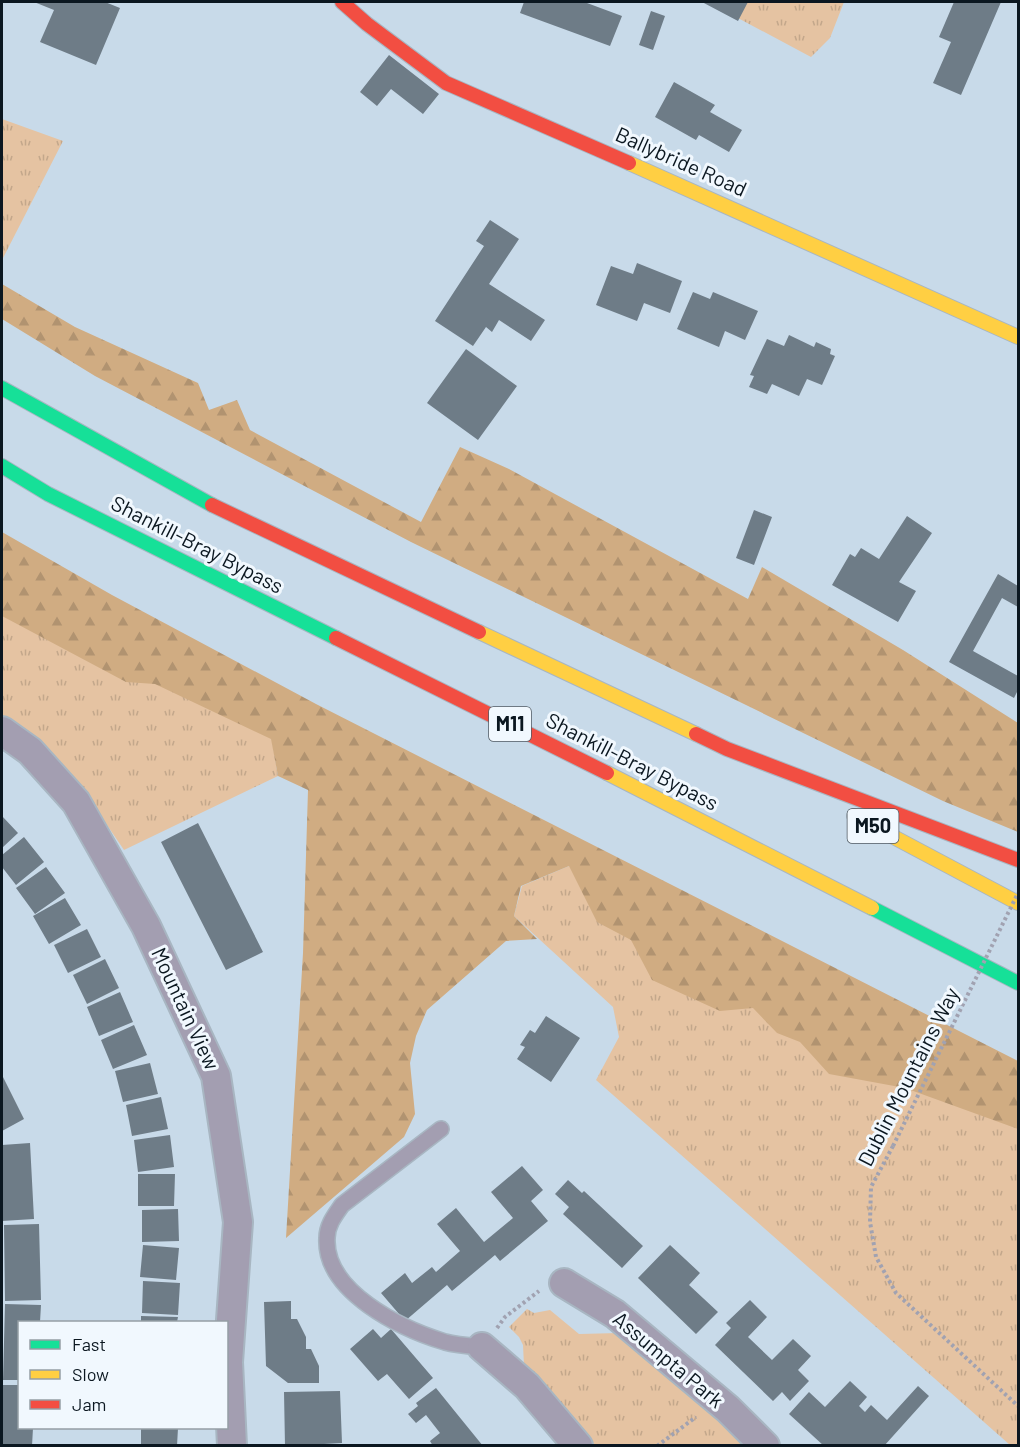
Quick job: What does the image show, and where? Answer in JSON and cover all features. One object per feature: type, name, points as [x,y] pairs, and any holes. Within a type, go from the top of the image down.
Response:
[{"type":"main road","name":"Ballybride Road","points":[[342,2],[367,24],[446,83],[720,202],[1018,338]]},
{"type":"main road","name":"Shankill-Bray Bypass","points":[[2,388],[214,506],[728,749],[1018,860]]},
{"type":"main road","name":"Shankill-Bray Bypass","points":[[2,466],[48,494],[587,763],[1018,983]]},
{"type":"main road","name":"M50","points":[[728,749],[1018,903]]},
{"type":"street","name":"Mountain View","points":[[2,731],[30,751],[76,802],[146,926],[216,1076],[238,1222],[228,1362],[232,1446]]},
{"type":"street","name":"Assumpta Park","points":[[564,1283],[615,1314],[718,1400],[765,1446]]},
{"type":"street","points":[[482,1347],[527,1386],[578,1446]]},
{"type":"lane","points":[[441,1129],[342,1205],[331,1222],[327,1237],[328,1254],[347,1286],[363,1302],[389,1320],[446,1342],[482,1347]]},
{"type":"path","name":"Dublin Mountains Way","points":[[1018,893],[871,1187],[870,1222],[876,1257],[896,1293],[1018,1406]]},
{"type":"path","points":[[482,1347],[505,1317],[552,1281],[564,1283]]},
{"type":"path","points":[[657,1446],[718,1400]]},
{"type":"green space","points":[[708,2],[844,2],[830,38],[811,57]]},
{"type":"green space","points":[[2,119],[63,141],[2,260]]},
{"type":"green space","points":[[2,284],[75,327],[198,383],[209,410],[237,400],[250,430],[421,522],[460,447],[509,469],[748,599],[762,567],[903,650],[1018,723],[1018,832],[943,801],[411,542],[95,376],[2,319]]},
{"type":"green space","points":[[2,532],[112,595],[316,704],[1018,1061],[1018,1129],[905,1088],[829,1074],[800,1042],[777,1033],[753,1008],[720,1011],[652,980],[631,940],[597,922],[569,866],[521,886],[514,916],[537,939],[506,941],[427,1010],[416,1036],[410,1063],[415,1114],[404,1137],[286,1238],[303,953],[308,790],[278,776],[271,739],[155,684],[126,682],[2,616]]},
{"type":"green space","points":[[2,578],[270,729],[278,776],[124,850],[81,787],[2,715]]},
{"type":"green space","points":[[569,866],[1018,1103],[1018,1445],[1010,1445],[596,1080],[619,1037],[613,1007],[514,916],[522,886]]},
{"type":"green space","points":[[527,1309],[534,1313],[550,1310],[579,1334],[619,1333],[754,1445],[595,1445],[524,1366],[523,1345],[509,1327]]},
{"type":"building","points":[[34,2],[105,2],[120,8],[96,65],[40,42],[54,10]]},
{"type":"building","points":[[524,2],[588,2],[622,16],[610,46],[520,13]]},
{"type":"building","points":[[702,2],[748,2],[738,21]]},
{"type":"building","points":[[954,2],[1001,2],[961,95],[933,83],[951,42],[939,37]]},
{"type":"building","points":[[651,11],[665,16],[653,50],[639,45]]},
{"type":"building","points":[[389,55],[439,94],[423,114],[391,89],[377,106],[360,92]]},
{"type":"building","points":[[674,82],[715,105],[710,112],[742,130],[729,152],[699,135],[696,140],[655,117]]},
{"type":"building","points":[[490,220],[519,239],[489,284],[545,320],[531,341],[499,320],[492,332],[486,327],[473,346],[435,321],[484,246],[476,241]]},
{"type":"building","points":[[637,263],[682,281],[670,313],[644,303],[637,321],[596,305],[611,266],[633,274]]},
{"type":"building","points":[[693,292],[710,299],[713,292],[758,311],[745,340],[725,331],[719,347],[677,329]]},
{"type":"building","points":[[789,335],[814,347],[816,342],[831,349],[830,354],[835,356],[822,385],[807,379],[799,396],[772,384],[767,394],[749,387],[754,376],[750,375],[767,339],[784,346]]},
{"type":"building","points":[[466,349],[517,386],[478,440],[427,403]]},
{"type":"building","points":[[754,510],[772,517],[754,565],[736,558]]},
{"type":"building","points":[[907,516],[932,533],[899,582],[916,591],[898,622],[832,585],[850,554],[855,557],[861,548],[879,559]]},
{"type":"building","points":[[998,574],[1018,586],[1018,607],[1002,598],[973,651],[1018,676],[1018,690],[1014,698],[949,662]]},
{"type":"building","points":[[2,816],[18,833],[2,848]]},
{"type":"building","points":[[198,823],[263,952],[226,970],[161,842]]},
{"type":"building","points":[[24,837],[44,862],[16,885],[2,867],[2,855]]},
{"type":"building","points":[[46,867],[65,893],[35,914],[16,888]]},
{"type":"building","points":[[65,898],[81,925],[49,944],[33,916]]},
{"type":"building","points":[[87,929],[101,957],[68,973],[54,945]]},
{"type":"building","points":[[105,959],[119,988],[87,1004],[73,975]]},
{"type":"building","points":[[120,992],[133,1022],[99,1036],[87,1007]]},
{"type":"building","points":[[546,1016],[580,1038],[551,1082],[517,1059],[525,1047],[520,1045],[530,1030],[535,1033]]},
{"type":"building","points":[[134,1025],[147,1055],[113,1069],[101,1040]]},
{"type":"building","points":[[150,1063],[158,1094],[123,1102],[115,1071]]},
{"type":"building","points":[[2,1075],[24,1119],[2,1131]]},
{"type":"building","points":[[161,1097],[168,1129],[132,1136],[126,1105]]},
{"type":"building","points":[[170,1135],[174,1167],[138,1172],[134,1140]]},
{"type":"building","points":[[30,1143],[34,1219],[2,1221],[2,1145]]},
{"type":"building","points":[[522,1166],[543,1190],[531,1201],[548,1221],[500,1261],[495,1255],[452,1291],[447,1285],[405,1321],[381,1293],[405,1273],[412,1283],[432,1267],[436,1272],[460,1251],[437,1224],[456,1208],[484,1242],[513,1218],[491,1192]]},
{"type":"building","points":[[138,1174],[175,1174],[174,1206],[138,1206]]},
{"type":"building","points":[[568,1180],[582,1193],[584,1191],[643,1246],[622,1268],[563,1214],[569,1207],[555,1194]]},
{"type":"building","points":[[178,1209],[179,1241],[142,1242],[142,1210]]},
{"type":"building","points":[[39,1224],[41,1300],[5,1301],[4,1225]]},
{"type":"building","points":[[143,1245],[179,1248],[176,1280],[140,1277]]},
{"type":"building","points":[[670,1245],[700,1273],[689,1285],[718,1312],[696,1334],[638,1278]]},
{"type":"building","points":[[143,1281],[180,1283],[178,1315],[142,1313]]},
{"type":"building","points":[[750,1300],[767,1317],[748,1337],[772,1360],[793,1339],[811,1356],[798,1370],[809,1381],[790,1401],[782,1392],[773,1401],[715,1345],[731,1328],[726,1323]]},
{"type":"building","points":[[291,1301],[291,1319],[297,1319],[306,1337],[306,1349],[311,1349],[319,1366],[319,1383],[288,1383],[266,1366],[264,1302]]},
{"type":"building","points":[[5,1304],[41,1305],[40,1321],[18,1321],[18,1380],[3,1380]]},
{"type":"building","points":[[141,1316],[178,1317],[177,1321],[141,1321]]},
{"type":"building","points":[[373,1329],[381,1338],[391,1329],[433,1378],[409,1399],[387,1374],[378,1381],[350,1349]]},
{"type":"building","points":[[850,1381],[867,1397],[859,1406],[865,1412],[871,1405],[887,1420],[918,1386],[929,1396],[884,1446],[824,1446],[789,1414],[809,1392],[825,1407]]},
{"type":"building","points":[[2,1385],[18,1385],[18,1429],[33,1429],[32,1446],[2,1446]]},
{"type":"building","points":[[436,1388],[483,1446],[433,1446],[430,1441],[440,1433],[426,1415],[416,1423],[408,1414],[418,1406],[416,1403]]},
{"type":"building","points":[[340,1391],[342,1443],[324,1444],[324,1446],[285,1446],[284,1392]]},
{"type":"building","points":[[141,1429],[178,1429],[177,1446],[141,1446]]},
{"type":"traffic: fast","points":[[2,388],[212,505]]},
{"type":"traffic: fast","points":[[2,466],[48,494],[336,638]]},
{"type":"traffic: fast","points":[[872,908],[1018,983]]},
{"type":"traffic: slow","points":[[629,163],[1018,337]]},
{"type":"traffic: slow","points":[[479,632],[696,734]]},
{"type":"traffic: slow","points":[[607,773],[872,908]]},
{"type":"traffic: slow","points":[[854,816],[1018,903]]},
{"type":"traffic: jam","points":[[342,2],[367,24],[446,83],[629,163]]},
{"type":"traffic: jam","points":[[212,505],[479,632]]},
{"type":"traffic: jam","points":[[336,638],[607,773]]},
{"type":"traffic: jam","points":[[696,734],[727,749],[1018,860]]}]
